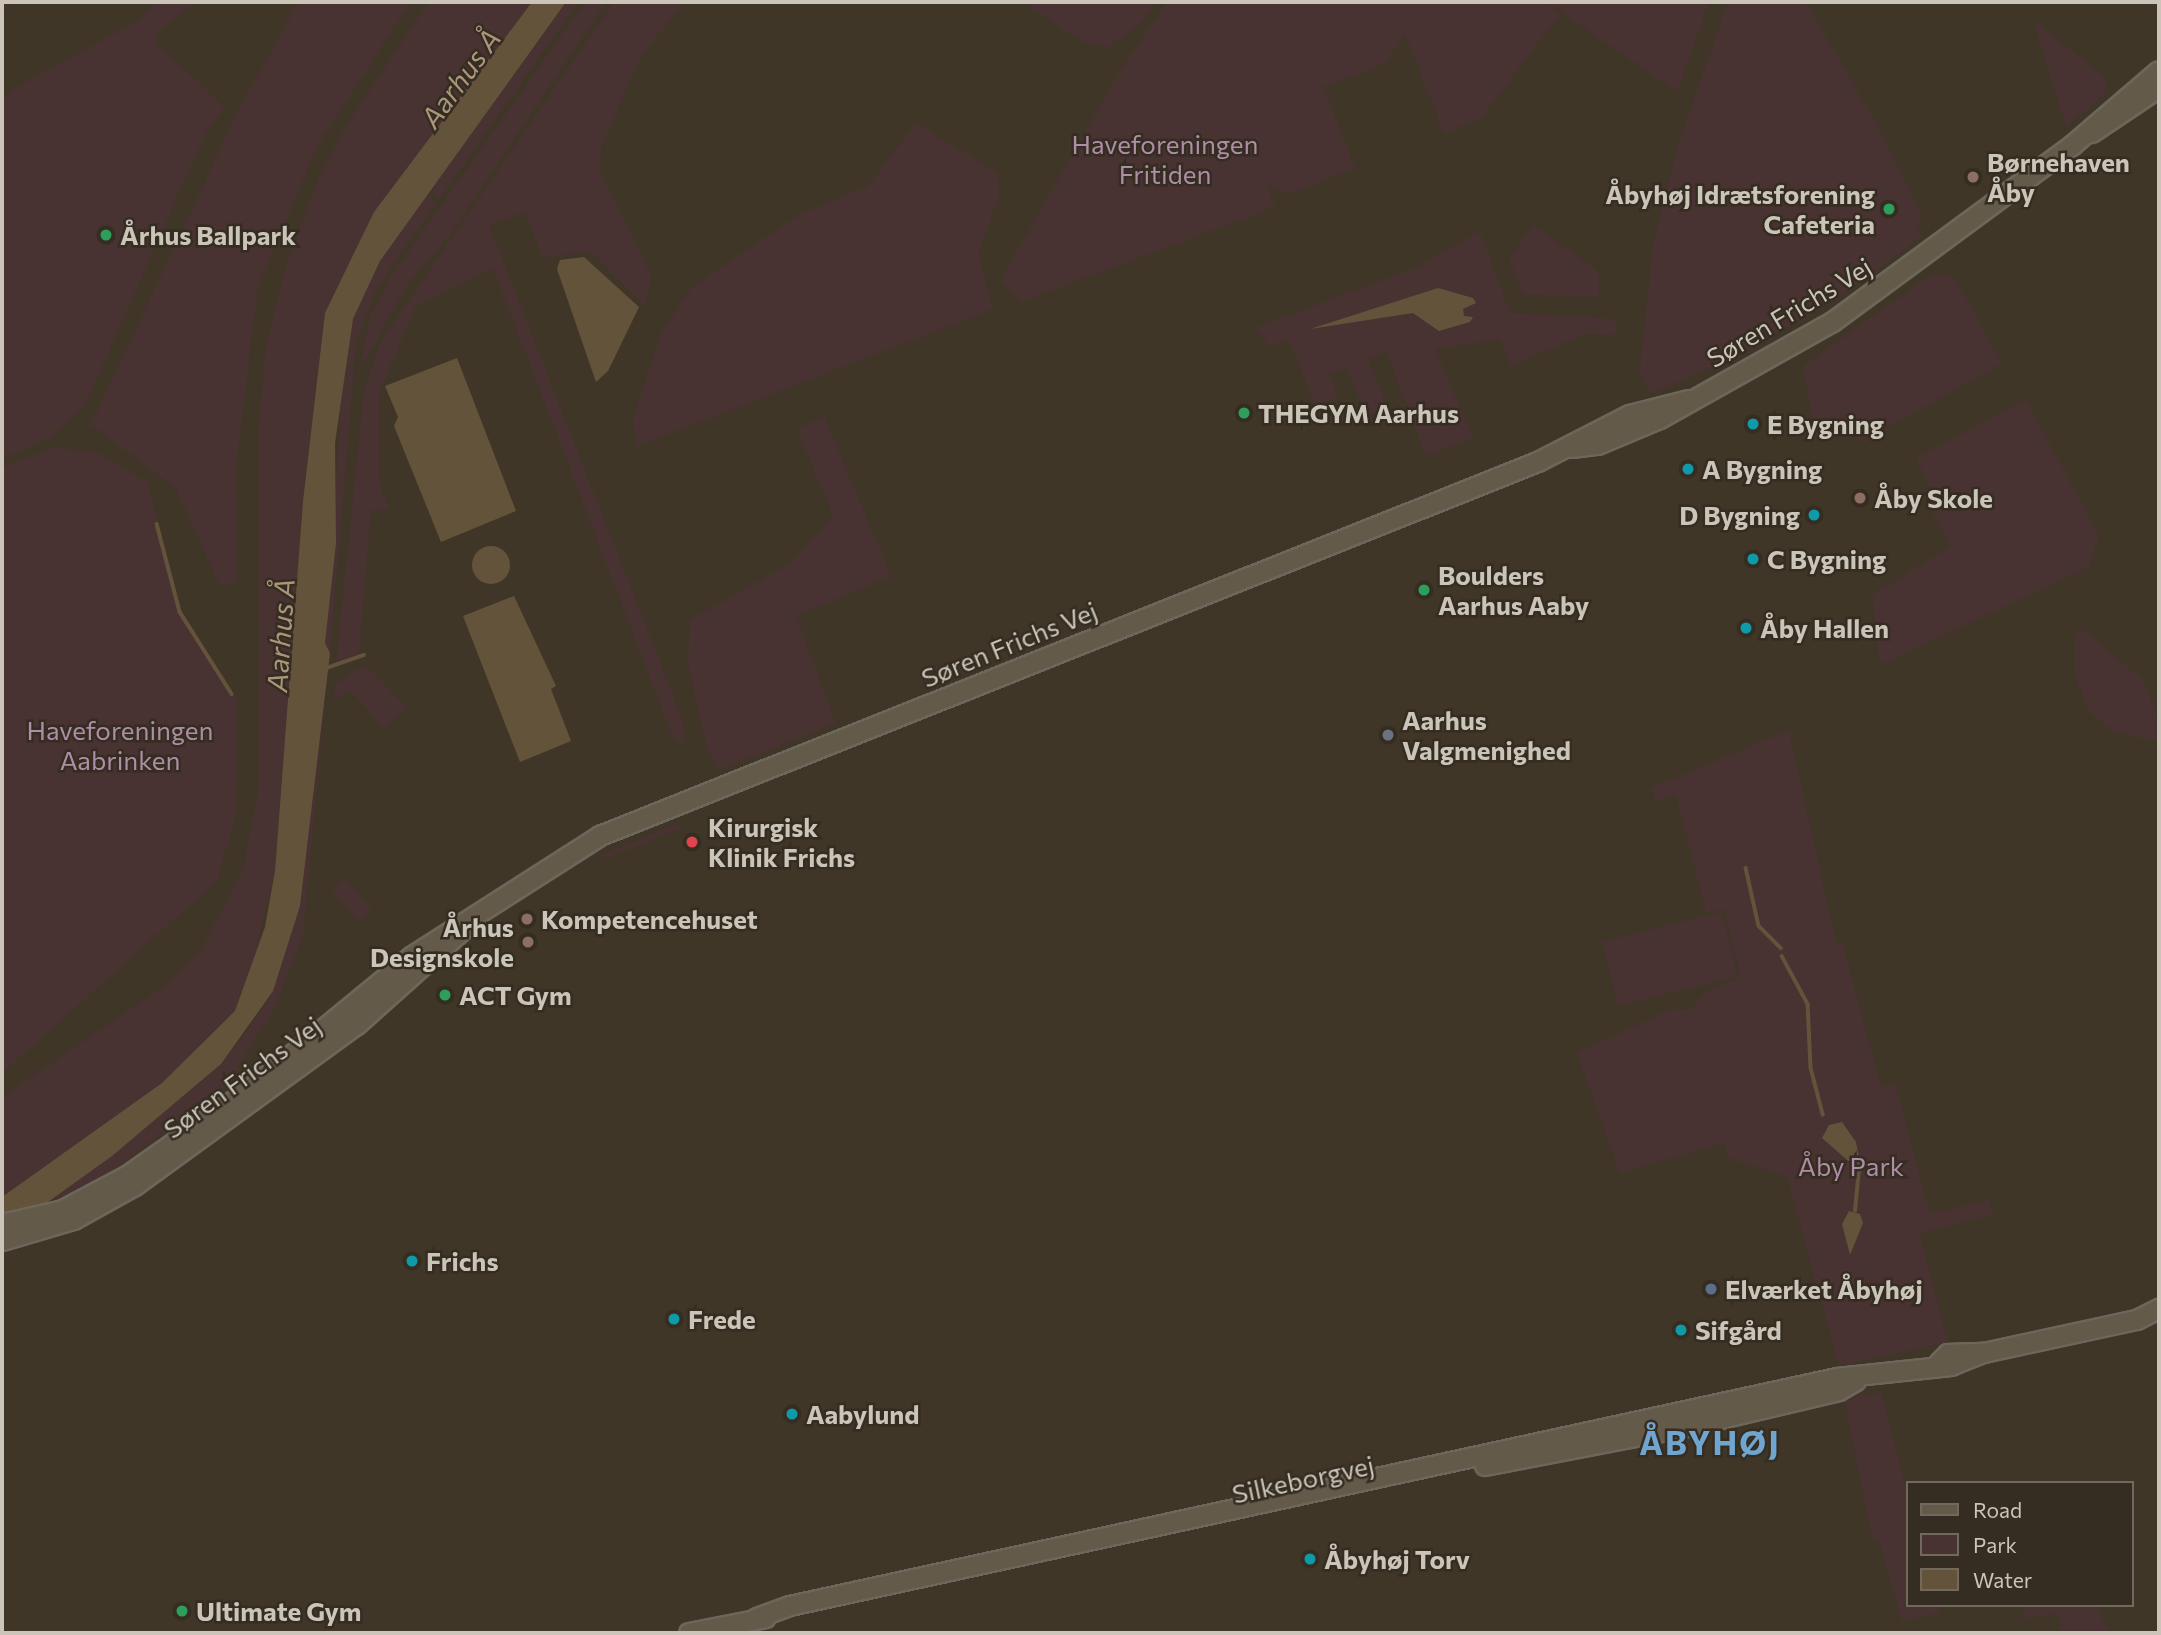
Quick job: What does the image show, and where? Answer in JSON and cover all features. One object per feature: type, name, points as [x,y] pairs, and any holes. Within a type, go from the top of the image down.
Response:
[{"type":"street","name":"Søren Frichs Vej","points":[[2081,138],[2159,71]]},
{"type":"street","name":"Søren Frichs Vej","points":[[2,1224],[63,1210],[127,1176],[253,1087],[411,957],[558,858],[612,831],[1566,449],[1659,404],[1689,400],[1833,322],[2081,138],[2159,88]]},
{"type":"street","name":"Søren Frichs Vej","points":[[2,1241],[74,1220],[127,1191],[357,1025],[423,972],[484,909]]},
{"type":"street","name":"Silkeborgvej","points":[[689,1633],[757,1618],[790,1606],[1837,1378],[1856,1381],[1939,1363],[1973,1362],[1984,1353],[2137,1320],[2159,1309]]},
{"type":"street","name":"Silkeborgvej","points":[[2137,1320],[2159,1321]]},
{"type":"green space","points":[[155,2],[196,2],[155,34],[158,45],[225,107],[207,130],[84,407],[49,438],[2,459],[2,102],[12,90],[139,20]]},
{"type":"green space","points":[[299,2],[410,2],[317,147],[258,286],[236,466],[237,584],[219,585],[176,488],[91,425],[239,109]]},
{"type":"green space","points":[[429,2],[532,2],[445,119],[325,313],[303,501],[275,871],[250,974],[235,1011],[162,1083],[2,1197],[2,1097],[165,986],[200,951],[243,870],[259,785],[259,418],[267,342],[287,262],[318,180],[341,134]]},
{"type":"green space","points":[[566,2],[578,2],[440,198],[430,191]]},
{"type":"green space","points":[[585,2],[606,2],[451,233],[405,288],[359,371],[370,316],[390,278]]},
{"type":"green space","points":[[614,2],[685,2],[643,53],[602,144],[599,169],[652,278],[644,306],[591,251],[543,258],[525,212],[489,225],[683,721],[684,741],[675,743],[493,268],[416,306],[379,393],[379,485],[390,509],[371,511],[359,653],[336,664],[364,391],[380,343]]},
{"type":"green space","points":[[1022,2],[1155,2],[1143,21],[1107,48],[1082,41]]},
{"type":"green space","name":"Haveforeningen Fritiden","points":[[1167,2],[1544,2],[1560,14],[1481,118],[1444,134],[1405,34],[1386,63],[1323,87],[1355,168],[1290,194],[1267,185],[1275,207],[1021,302],[1001,279],[1120,71]]},
{"type":"green space","points":[[1547,2],[1709,2],[1677,92]]},
{"type":"green space","points":[[1728,2],[1803,2],[1810,9],[1882,134],[1923,217],[1916,226],[1923,236],[1825,306],[1728,361],[1650,394],[1640,371],[1653,244],[1677,148]]},
{"type":"green space","points":[[2033,20],[2107,79],[2105,94],[2066,127]]},
{"type":"green space","points":[[916,123],[996,172],[1000,194],[978,254],[993,309],[637,446],[633,419],[662,332],[693,286],[799,215],[868,186]]},
{"type":"green space","points":[[427,195],[436,202],[374,293],[356,343],[330,653],[325,643],[344,363],[353,319],[380,261]]},
{"type":"green space","points":[[1533,225],[1599,272],[1598,298],[1523,294],[1509,259]]},
{"type":"green space","points":[[1480,231],[1510,313],[1616,319],[1616,335],[1586,334],[1510,366],[1500,339],[1435,349],[1473,438],[1426,456],[1386,351],[1368,359],[1388,409],[1367,416],[1346,367],[1329,374],[1338,397],[1316,406],[1289,340],[1270,347],[1255,328],[1416,268]]},
{"type":"green space","points":[[1933,273],[1955,279],[2002,364],[1866,439],[1816,436],[1803,366]]},
{"type":"green space","points":[[2026,400],[2099,536],[2089,567],[1880,665],[1872,595],[1951,546],[1925,499],[1933,493],[1916,458]]},
{"type":"green space","points":[[824,416],[891,576],[796,616],[836,723],[718,770],[706,745],[688,662],[690,620],[792,562],[833,516],[797,429]]},
{"type":"green space","name":"Haveforeningen Aabrinken","points":[[54,447],[98,453],[147,482],[182,610],[237,700],[236,815],[217,881],[2,1073],[2,468]]},
{"type":"green space","points":[[2082,629],[2142,679],[2159,719],[2159,742],[2112,731],[2090,712],[2075,676],[2075,635]]},
{"type":"green space","points":[[365,664],[406,707],[384,728],[349,690],[334,702],[335,684]]},
{"type":"green space","points":[[327,680],[303,936],[273,1010],[226,1086],[101,1178],[46,1204],[199,1084],[240,1042],[273,991],[300,906]]},
{"type":"green space","name":"Åby Park","points":[[1789,730],[1836,943],[1842,942],[1881,1087],[1895,1084],[1930,1214],[1989,1200],[1993,1215],[1919,1233],[1948,1342],[1839,1366],[1787,1177],[1729,1158],[1724,1143],[1620,1173],[1577,1053],[1672,1009],[1690,1010],[1706,992],[1741,976],[1724,909],[1706,913],[1676,794],[1656,801],[1651,788]]},
{"type":"green space","points":[[678,824],[680,829],[604,859],[602,855]]},
{"type":"green space","points":[[346,879],[372,910],[358,921],[332,891]]},
{"type":"green space","points":[[1722,912],[1738,976],[1619,1006],[1603,942]]},
{"type":"green space","points":[[1881,1392],[1906,1487],[1906,1607],[1938,1607],[1940,1613],[1902,1621],[1878,1538],[1872,1539],[1844,1399]]},
{"type":"green space","points":[[2019,1607],[2096,1607],[2110,1633],[2062,1633],[2057,1613],[2020,1620],[2024,1611]]},
{"type":"water","points":[[532,2],[566,2],[380,261],[353,319],[335,443],[336,543],[325,643],[330,653],[300,906],[273,991],[221,1064],[112,1156],[2,1235],[2,1197],[162,1083],[235,1011],[265,927],[275,871],[303,501],[325,313],[374,212]]},
{"type":"water","points":[[584,257],[639,307],[608,371],[596,382],[557,269],[560,260]]},
{"type":"water","points":[[1438,288],[1473,298],[1476,303],[1463,309],[1464,316],[1473,317],[1470,322],[1439,331],[1413,313],[1310,329]]},
{"type":"water","points":[[457,358],[516,511],[441,542],[394,426],[398,417],[385,386]]},
{"type":"water","points":[[491,546],[504,552],[510,565],[504,578],[491,584],[478,578],[472,565],[478,552]]},
{"type":"water","points":[[514,596],[556,686],[551,689],[571,741],[520,762],[463,616]]},
{"type":"water","points":[[1842,1122],[1856,1142],[1862,1173],[1822,1138],[1829,1125]]},
{"type":"water","points":[[1849,1211],[1860,1214],[1863,1223],[1850,1255],[1842,1224]]},
{"type":"waterway","points":[[157,524],[180,612],[232,694]]},
{"type":"waterway","points":[[324,669],[364,655]]},
{"type":"waterway","points":[[1746,868],[1759,926],[1781,948]]},
{"type":"waterway","points":[[1782,956],[1808,1004],[1811,1068],[1823,1114]]},
{"type":"waterway","points":[[1855,1211],[1859,1169]]},
{"type":"place","name":"Børnehaven Åby","points":[[1973,177]]},
{"type":"place","name":"Åbyhøj Idrætsforening Cafeteria","points":[[1889,209]]},
{"type":"place","name":"Århus Ballpark","points":[[106,235]]},
{"type":"place","name":"THEGYM Aarhus","points":[[1244,413]]},
{"type":"place","name":"E Bygning","points":[[1753,424]]},
{"type":"place","name":"A Bygning","points":[[1688,469]]},
{"type":"place","name":"Åby Skole","points":[[1860,498]]},
{"type":"place","name":"D Bygning","points":[[1814,515]]},
{"type":"place","name":"C Bygning","points":[[1753,559]]},
{"type":"place","name":"Boulders Aarhus Aaby","points":[[1424,590]]},
{"type":"place","name":"Åby Hallen","points":[[1746,628]]},
{"type":"place","name":"Aarhus Valgmenighed","points":[[1388,735]]},
{"type":"place","name":"Kirurgisk Klinik Frichs","points":[[692,842]]},
{"type":"place","name":"Kompetencehuset","points":[[527,919]]},
{"type":"place","name":"Århus Designskole","points":[[528,942]]},
{"type":"place","name":"ACT Gym","points":[[445,995]]},
{"type":"place","name":"Frichs","points":[[412,1261]]},
{"type":"place","name":"Elværket Åbyhøj","points":[[1711,1289]]},
{"type":"place","name":"Frede","points":[[674,1319]]},
{"type":"place","name":"Sifgård","points":[[1681,1330]]},
{"type":"place","name":"Aabylund","points":[[792,1414]]},
{"type":"place","name":"Åbyhøj Torv","points":[[1310,1559]]},
{"type":"place","name":"Ultimate Gym","points":[[182,1611]]},
{"type":"district","name":"ÅBYHØJ","points":[[1710,1442]]},
{"type":"water label","name":"Aarhus Å","points":[[460,78]]},
{"type":"water label","name":"Aarhus Å","points":[[280,635]]}]
